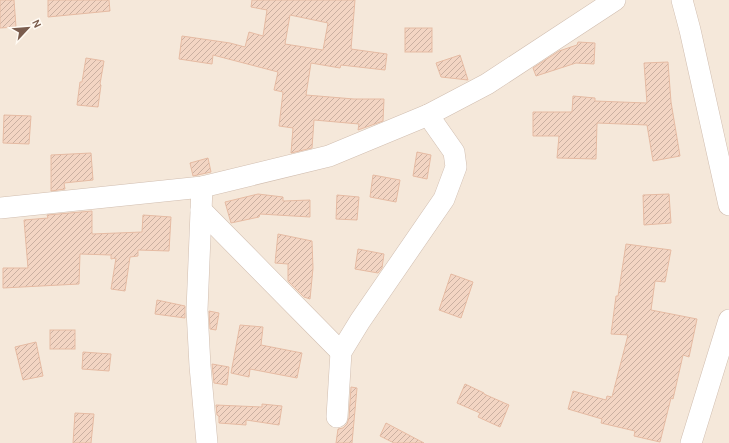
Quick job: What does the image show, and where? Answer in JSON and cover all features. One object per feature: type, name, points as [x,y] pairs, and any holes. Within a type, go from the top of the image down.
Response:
[{"type":"street","points":[[0,208],[202,187],[329,156],[428,115],[487,84],[615,0]]},
{"type":"street","points":[[682,0],[729,205]]},
{"type":"street","points":[[337,417],[341,352],[360,321],[444,199],[456,167],[454,152],[428,115]]},
{"type":"street","points":[[202,187],[197,310],[200,366],[207,443]]},
{"type":"street","points":[[201,210],[341,352]]},
{"type":"street","points":[[691,443],[729,320]]},
{"type":"shaded area","points":[[0,0],[729,0],[729,443],[0,443]]},
{"type":"building","points":[[0,0],[14,0],[16,27],[0,28]]},
{"type":"building","points":[[48,0],[109,0],[110,11],[48,17]]},
{"type":"building","points":[[252,0],[355,0],[351,49],[387,54],[385,70],[341,65],[340,68],[311,63],[306,95],[354,99],[384,99],[383,121],[358,130],[359,124],[314,120],[312,148],[291,153],[293,128],[279,126],[283,92],[274,90],[278,72],[213,55],[212,64],[179,59],[182,36],[230,43],[245,47],[249,32],[263,36],[267,10],[251,7]],"holes":[[[290,15],[328,23],[323,50],[285,44]]]},
{"type":"building","points":[[405,28],[432,28],[432,52],[405,52]]},
{"type":"building","points":[[578,42],[595,43],[594,64],[576,63],[536,76],[533,68],[559,51],[577,45]]},
{"type":"building","points":[[460,55],[468,80],[441,77],[436,63]]},
{"type":"building","points":[[86,58],[104,61],[98,107],[77,105],[80,82],[82,82]]},
{"type":"building","points":[[668,62],[671,102],[680,156],[653,161],[647,125],[597,123],[596,159],[557,158],[559,136],[533,136],[533,112],[572,112],[573,96],[595,98],[595,101],[647,103],[644,63]]},
{"type":"building","points":[[4,115],[31,116],[29,144],[3,143]]},
{"type":"building","points":[[417,152],[431,155],[427,179],[413,176]]},
{"type":"building","points":[[91,153],[93,180],[64,183],[65,189],[51,191],[51,155]]},
{"type":"building","points":[[208,158],[211,172],[193,176],[190,163]]},
{"type":"building","points":[[373,175],[400,180],[396,202],[370,197]]},
{"type":"building","points":[[258,194],[283,197],[283,201],[310,200],[310,217],[260,214],[259,217],[231,223],[225,202]]},
{"type":"building","points":[[669,194],[671,223],[644,225],[643,195]]},
{"type":"building","points":[[337,195],[359,197],[357,220],[336,219]]},
{"type":"building","points":[[92,211],[92,234],[142,232],[143,215],[171,217],[169,251],[138,250],[138,256],[130,257],[125,291],[111,289],[116,258],[111,259],[111,255],[80,254],[79,284],[3,288],[3,268],[28,268],[24,220],[48,218],[47,215]]},
{"type":"building","points":[[278,234],[312,241],[313,268],[310,299],[304,297],[288,281],[288,264],[275,263]]},
{"type":"building","points":[[626,244],[671,250],[665,282],[655,281],[651,310],[697,319],[689,357],[683,355],[673,399],[671,398],[660,442],[634,436],[635,431],[601,423],[602,419],[568,409],[573,391],[606,400],[607,396],[612,397],[628,335],[611,334],[616,296],[618,296]]},
{"type":"building","points":[[358,249],[384,254],[382,268],[378,273],[355,269]]},
{"type":"building","points":[[451,274],[473,282],[461,318],[439,310]]},
{"type":"building","points":[[157,300],[185,306],[185,318],[155,314]]},
{"type":"building","points":[[209,311],[219,313],[216,330],[210,329]]},
{"type":"building","points":[[240,325],[263,327],[261,345],[302,353],[297,378],[250,369],[249,377],[231,373]]},
{"type":"building","points":[[50,330],[75,330],[75,349],[50,349]]},
{"type":"building","points":[[36,342],[43,376],[23,380],[15,347]]},
{"type":"building","points":[[83,352],[111,354],[109,371],[82,369]]},
{"type":"building","points":[[212,364],[229,367],[227,385],[214,383]]},
{"type":"building","points":[[465,384],[509,405],[500,427],[478,417],[480,413],[457,403]]},
{"type":"building","points":[[351,387],[357,388],[352,443],[336,443],[338,429],[343,428],[347,424],[349,418]]},
{"type":"building","points":[[262,404],[282,406],[279,425],[246,420],[246,425],[219,423],[216,405],[262,407]]},
{"type":"building","points":[[75,413],[94,414],[91,443],[73,443]]},
{"type":"building","points":[[386,423],[424,443],[394,443],[380,436]]}]
